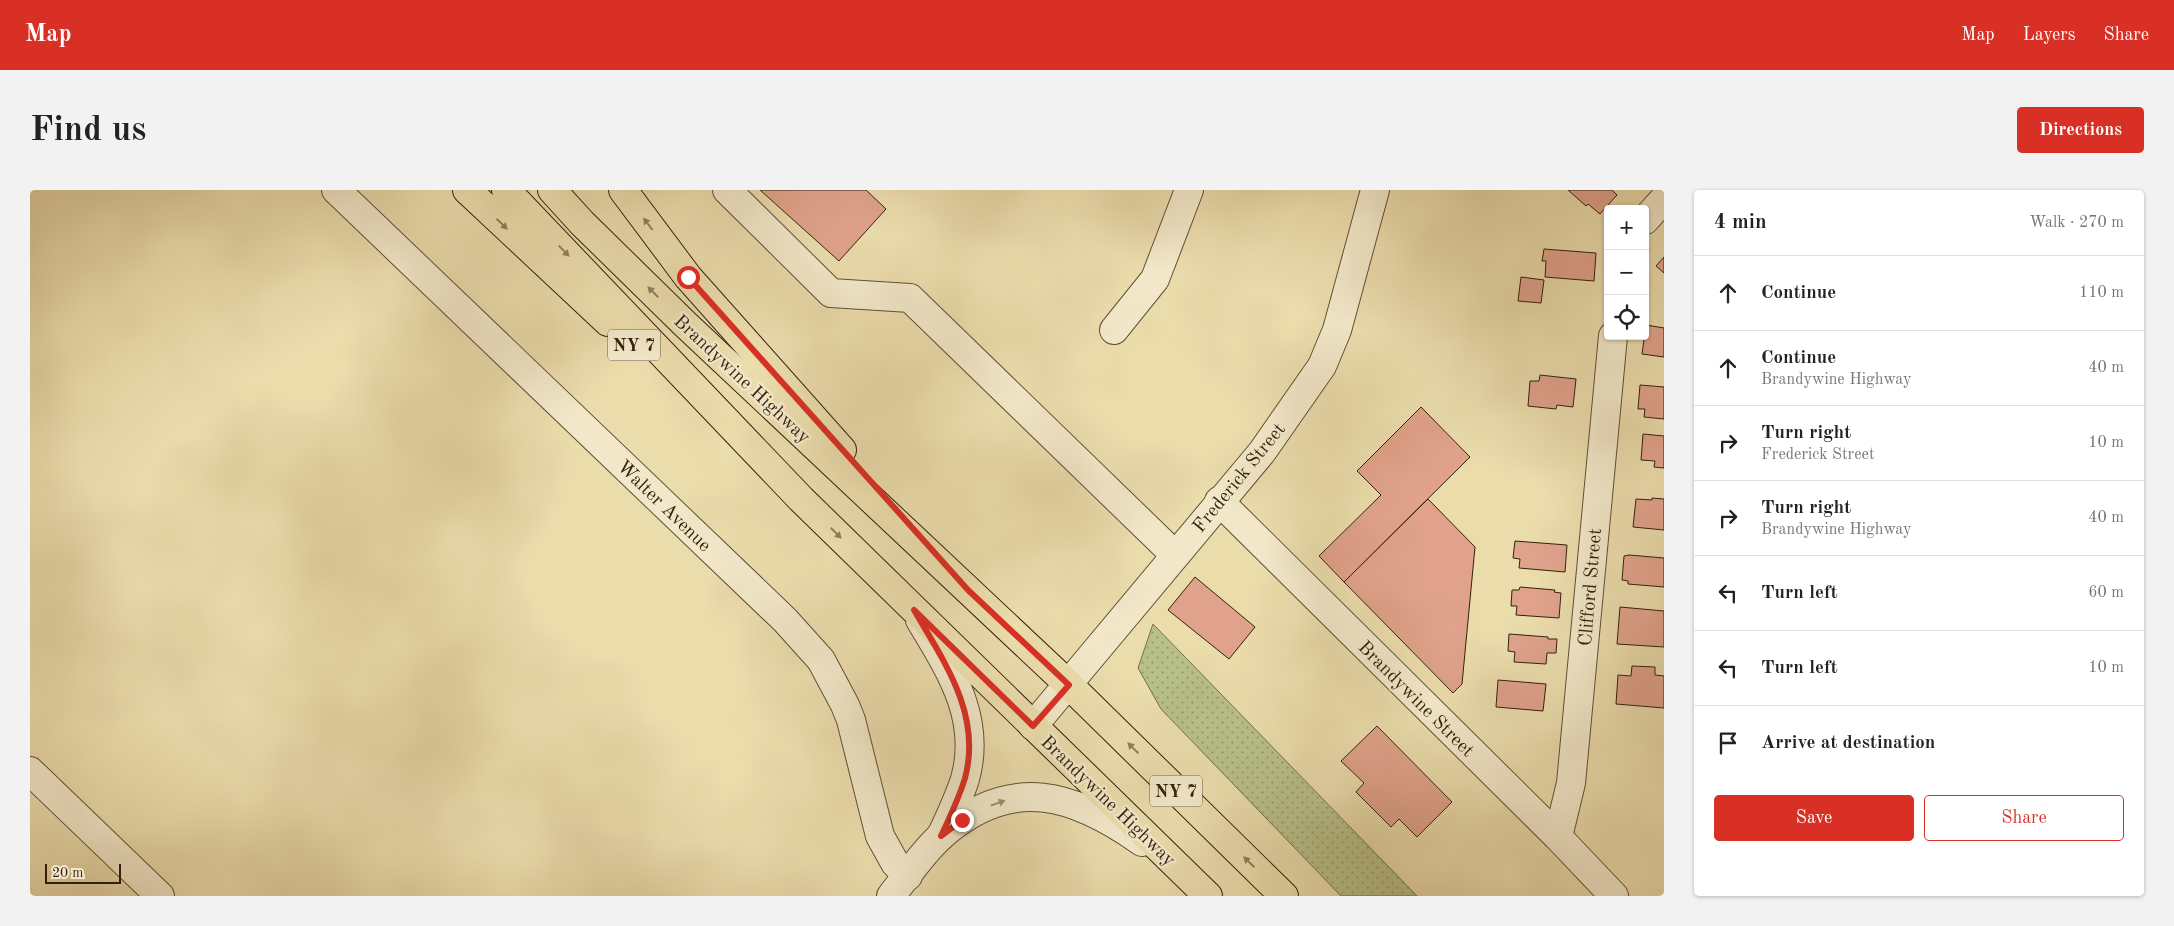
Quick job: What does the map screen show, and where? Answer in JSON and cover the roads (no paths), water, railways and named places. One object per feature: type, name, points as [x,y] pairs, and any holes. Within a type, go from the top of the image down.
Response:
[{"type":"main road","name":"NY 7","points":[[467,190],[801,499]]},
{"type":"main road","name":"Brandywine Highway","points":[[506,190],[801,499],[1208,896]]},
{"type":"main road","name":"Brandywine Highway","points":[[552,190],[685,324],[1069,685],[1284,896]]},
{"type":"main road","points":[[623,190],[688,277],[968,590]]},
{"type":"street","name":"Walter Avenue","points":[[336,190],[785,620],[813,650],[829,674],[851,720],[880,836],[895,863],[899,886]]},
{"type":"street","points":[[727,190],[831,293],[910,298],[1175,555]]},
{"type":"street","points":[[1114,330],[1154,278],[1189,190]]},
{"type":"street","name":"Frederick Street","points":[[1033,726],[1069,685],[1219,501],[1262,452],[1322,366],[1337,330],[1375,190]]},
{"type":"street","points":[[1649,216],[1664,199]]},
{"type":"street","name":"Clifford Street","points":[[1558,838],[1571,783],[1612,340]]},
{"type":"street","name":"Brandywine Street","points":[[1219,501],[1614,896]]},
{"type":"street","points":[[914,610],[954,678],[970,732],[969,757],[964,778],[941,836]]},
{"type":"street","points":[[30,771],[160,896]]},
{"type":"street","points":[[899,886],[941,836],[962,820],[1002,801],[1026,796],[1049,797],[1070,803],[1115,823],[1181,870]]}]
